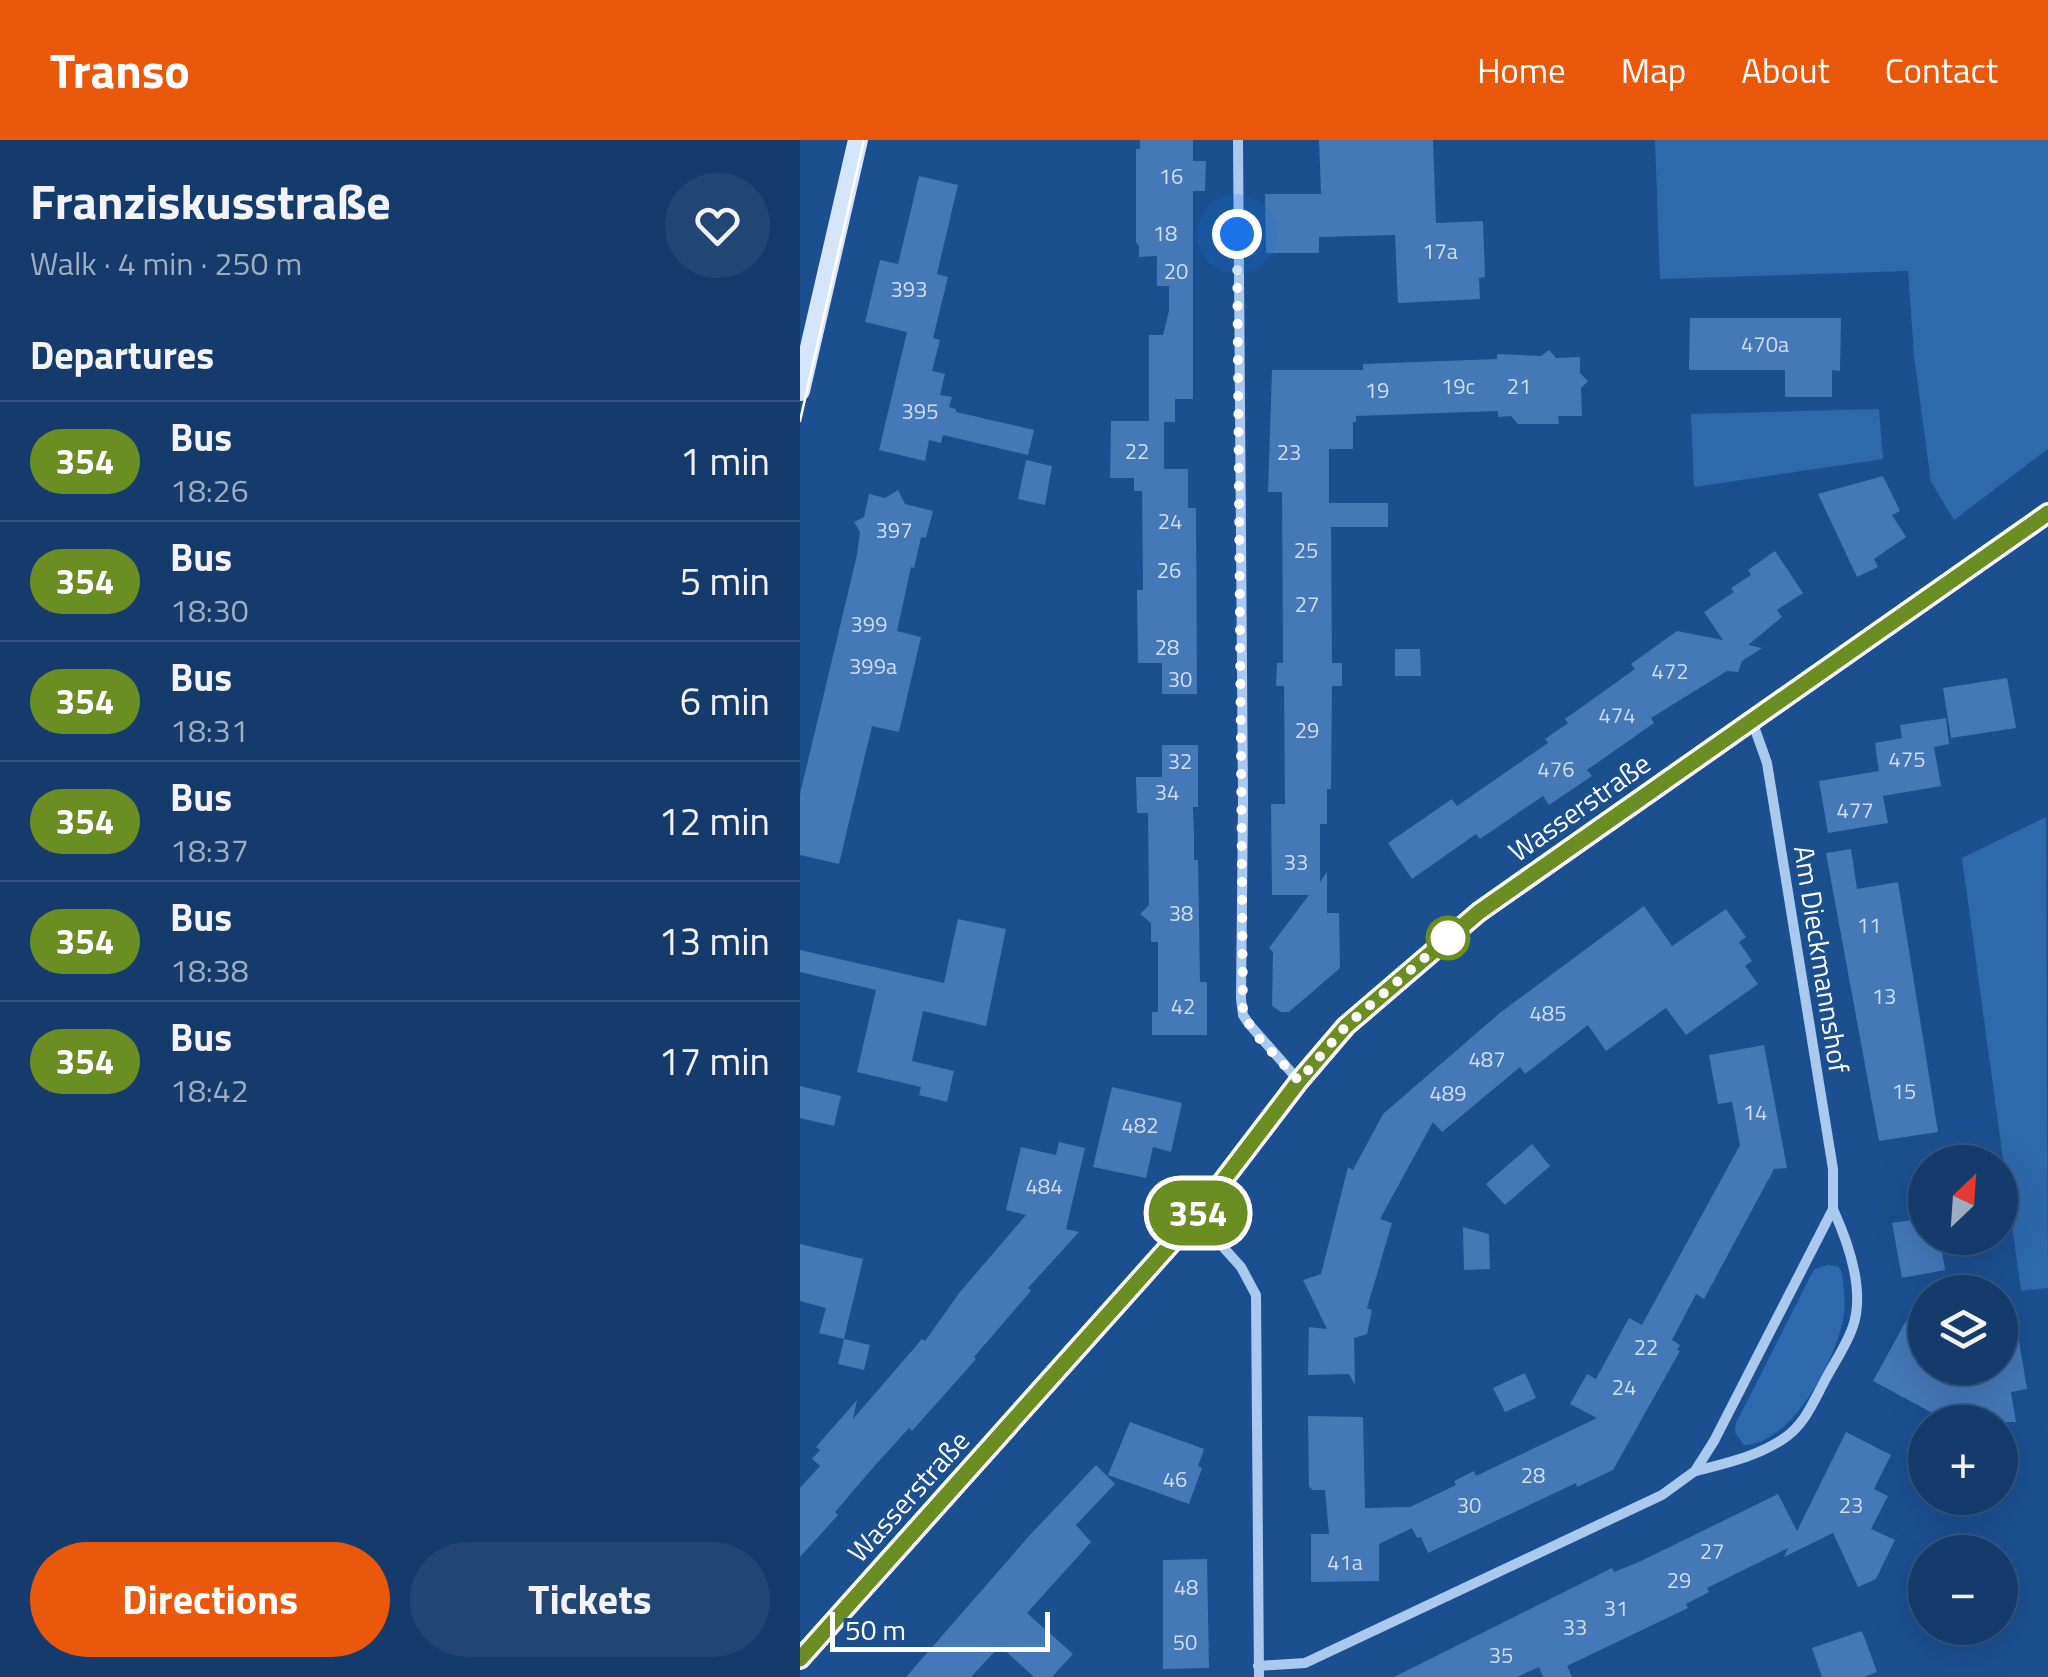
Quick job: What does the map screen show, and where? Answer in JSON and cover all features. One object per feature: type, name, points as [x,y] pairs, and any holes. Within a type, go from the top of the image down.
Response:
[{"type":"main road","points":[[800,391],[858,140]]},
{"type":"main road","name":"Wasserstraße","points":[[800,1658],[1196,1216],[1346,1026],[1479,912],[2048,513]]},
{"type":"street","points":[[1238,140],[1241,999],[1249,1024],[1299,1081]]},
{"type":"street","name":"Am Dieckmannshof","points":[[1259,1671],[1305,1662],[1662,1494],[1695,1471],[1755,1455],[1804,1422],[1853,1326],[1855,1308],[1846,1238],[1833,1209],[1833,1169],[1788,888],[1766,763],[1752,720]]},
{"type":"street","name":"Am Dieckmannshof","points":[[1695,1471],[1833,1209]]},
{"type":"street","points":[[1196,1216],[1242,1267],[1256,1294],[1259,1671]]},
{"type":"shaded area","points":[[1655,140],[2048,140],[2048,449],[1954,520],[1931,482],[1914,356],[1908,271],[1660,279]]},
{"type":"shaded area","points":[[1879,409],[1883,459],[1694,487],[1691,414]]},
{"type":"shaded area","points":[[2046,817],[2048,1288],[2021,1291],[2016,1255],[2018,1145],[2001,1145],[1962,858]]},
{"type":"shaded area","points":[[1839,1267],[1844,1296],[1843,1320],[1831,1357],[1809,1398],[1794,1416],[1762,1441],[1744,1445],[1735,1432],[1736,1423],[1810,1277],[1815,1269]]},
{"type":"building","points":[[1140,140],[1193,140],[1193,161],[1206,161],[1205,191],[1193,191],[1193,399],[1175,399],[1175,422],[1164,422],[1164,469],[1188,469],[1188,508],[1196,508],[1197,694],[1162,694],[1162,663],[1138,663],[1137,590],[1143,590],[1142,491],[1134,491],[1134,478],[1110,478],[1111,421],[1149,421],[1149,335],[1163,335],[1169,311],[1169,286],[1157,286],[1157,256],[1139,257],[1136,242],[1136,149],[1140,149]]},
{"type":"building","points":[[1319,140],[1433,140],[1436,223],[1483,221],[1485,277],[1479,278],[1480,299],[1398,303],[1395,235],[1319,237],[1319,253],[1266,253],[1265,194],[1321,194]]},
{"type":"building","points":[[919,176],[958,185],[937,274],[948,277],[933,338],[940,340],[932,371],[945,374],[940,395],[952,397],[949,407],[956,412],[1034,430],[1028,455],[943,435],[941,443],[929,440],[925,461],[879,450],[907,332],[865,322],[880,260],[898,264]]},
{"type":"building","points":[[1690,318],[1841,318],[1840,371],[1832,370],[1832,397],[1785,397],[1785,370],[1689,370]]},
{"type":"building","points":[[1549,350],[1556,358],[1580,357],[1580,373],[1588,381],[1581,388],[1582,416],[1558,416],[1559,424],[1518,424],[1511,416],[1498,417],[1498,411],[1356,416],[1353,449],[1329,449],[1329,503],[1388,503],[1388,527],[1331,527],[1332,663],[1342,663],[1342,686],[1332,686],[1331,789],[1327,789],[1327,824],[1320,824],[1320,882],[1327,872],[1327,913],[1339,913],[1340,968],[1289,1012],[1281,1012],[1272,1006],[1273,952],[1269,948],[1309,895],[1272,895],[1271,804],[1285,804],[1284,686],[1276,686],[1277,663],[1283,663],[1282,492],[1268,492],[1272,370],[1363,370],[1363,364],[1497,359],[1497,354],[1541,356]]},
{"type":"building","points":[[1026,460],[1052,466],[1045,505],[1018,499]]},
{"type":"building","points":[[1883,476],[1900,511],[1892,515],[1906,537],[1874,559],[1878,567],[1857,577],[1818,494]]},
{"type":"building","points":[[898,490],[905,504],[933,511],[926,538],[921,537],[914,568],[911,567],[897,631],[921,637],[899,732],[872,726],[839,864],[800,855],[800,794],[857,555],[860,532],[854,522],[864,517],[869,494],[885,498]]},
{"type":"building","points":[[1775,551],[1803,593],[1777,610],[1782,617],[1748,645],[1762,648],[1742,661],[1738,672],[1727,671],[1651,718],[1654,723],[1587,770],[1592,776],[1549,805],[1543,796],[1480,839],[1476,834],[1412,879],[1388,843],[1452,799],[1457,806],[1548,743],[1545,739],[1568,723],[1565,719],[1635,669],[1631,664],[1677,631],[1723,640],[1704,612],[1734,592],[1731,588],[1751,575],[1748,570]]},
{"type":"building","points":[[1395,649],[1420,649],[1421,676],[1395,676]]},
{"type":"building","points":[[2007,678],[2016,728],[1951,738],[1943,688]]},
{"type":"building","points":[[1946,718],[1949,744],[1934,747],[1941,786],[1883,796],[1888,823],[1828,833],[1819,781],[1879,771],[1875,743],[1902,738],[1900,725]]},
{"type":"building","points":[[1162,745],[1198,745],[1194,860],[1198,860],[1200,982],[1207,982],[1207,1035],[1152,1035],[1152,1012],[1158,1012],[1158,942],[1151,942],[1151,923],[1140,914],[1149,905],[1148,813],[1137,813],[1136,777],[1162,777]]},
{"type":"building","points":[[1851,849],[1857,889],[1898,882],[1938,1132],[1879,1141],[1826,853]]},
{"type":"building","points":[[1644,906],[1672,946],[1726,909],[1746,937],[1739,942],[1752,961],[1745,966],[1758,984],[1686,1035],[1666,1008],[1606,1051],[1588,1025],[1525,1074],[1520,1067],[1442,1132],[1433,1122],[1380,1219],[1392,1223],[1367,1308],[1372,1310],[1367,1334],[1354,1338],[1355,1385],[1349,1374],[1308,1375],[1309,1327],[1327,1329],[1303,1280],[1321,1274],[1348,1167],[1353,1170],[1383,1114],[1501,1012]]},
{"type":"building","points":[[958,919],[1006,929],[986,1026],[923,1011],[912,1061],[954,1071],[947,1102],[919,1095],[921,1087],[857,1072],[876,990],[800,972],[800,950],[944,983]]},
{"type":"building","points":[[1764,1045],[1787,1168],[1774,1169],[1704,1299],[1696,1294],[1672,1340],[1680,1345],[1680,1351],[1613,1470],[1577,1487],[1576,1483],[1428,1553],[1412,1528],[1379,1544],[1379,1581],[1311,1582],[1311,1534],[1329,1534],[1325,1490],[1312,1490],[1309,1486],[1308,1416],[1363,1417],[1365,1508],[1410,1507],[1456,1485],[1454,1481],[1474,1471],[1476,1476],[1597,1418],[1570,1404],[1587,1374],[1596,1379],[1629,1318],[1642,1325],[1740,1145],[1732,1102],[1718,1104],[1709,1055]]},
{"type":"building","points":[[800,1086],[841,1096],[834,1126],[800,1118]]},
{"type":"building","points":[[1112,1087],[1182,1103],[1171,1152],[1153,1147],[1146,1178],[1093,1167]]},
{"type":"building","points":[[1059,1142],[1085,1148],[1066,1229],[1079,1232],[1028,1288],[1031,1291],[976,1359],[912,1431],[909,1428],[878,1462],[800,1557],[800,1488],[820,1466],[812,1459],[820,1450],[816,1447],[857,1400],[853,1419],[922,1339],[925,1341],[960,1292],[1026,1215],[1006,1210],[1021,1147],[1056,1155]]},
{"type":"building","points":[[1532,1144],[1550,1166],[1505,1205],[1486,1184]]},
{"type":"building","points":[[1908,1221],[1908,1255],[1943,1255],[1945,1270],[1902,1278],[1892,1223]]},
{"type":"building","points":[[1463,1227],[1489,1234],[1490,1269],[1464,1270]]},
{"type":"building","points":[[800,1244],[863,1259],[844,1339],[819,1333],[826,1308],[800,1301]]},
{"type":"building","points":[[1906,1321],[1908,1385],[2018,1385],[2018,1335],[2027,1389],[2011,1392],[2013,1405],[1917,1405],[1873,1381]]},
{"type":"building","points":[[844,1339],[870,1345],[864,1370],[838,1364]]},
{"type":"building","points":[[1525,1373],[1536,1398],[1505,1412],[1493,1388]]},
{"type":"building","points":[[1130,1422],[1204,1449],[1198,1466],[1202,1468],[1189,1504],[1108,1475]]},
{"type":"building","points":[[1846,1432],[1891,1455],[1874,1489],[1888,1496],[1871,1529],[1895,1540],[1876,1579],[1858,1587],[1833,1533],[1784,1557],[1788,1548],[1707,1588],[1709,1592],[1686,1604],[1688,1608],[1567,1666],[1572,1677],[1543,1677],[1539,1667],[1517,1677],[1394,1677],[1612,1568],[1614,1572],[1639,1562],[1778,1494],[1797,1531]]},
{"type":"building","points":[[1096,1465],[1115,1484],[1076,1525],[1091,1542],[1027,1613],[1073,1654],[1052,1677],[1034,1677],[1000,1646],[971,1677],[906,1677],[1030,1535]]},
{"type":"building","points":[[1207,1559],[1209,1668],[1163,1669],[1163,1560]]},
{"type":"building","points":[[1862,1631],[1877,1672],[1864,1677],[1822,1677],[1812,1648]]},
{"type":"tram line","points":[[800,421],[864,140]]},
{"type":"bus line","name":"354","points":[[800,1659],[1196,1216],[1346,1026],[1479,912],[2048,513]]},
{"type":"route","points":[[1237,234],[1243,1015],[1299,1081],[1346,1026],[1458,929],[1448,938]]}]
